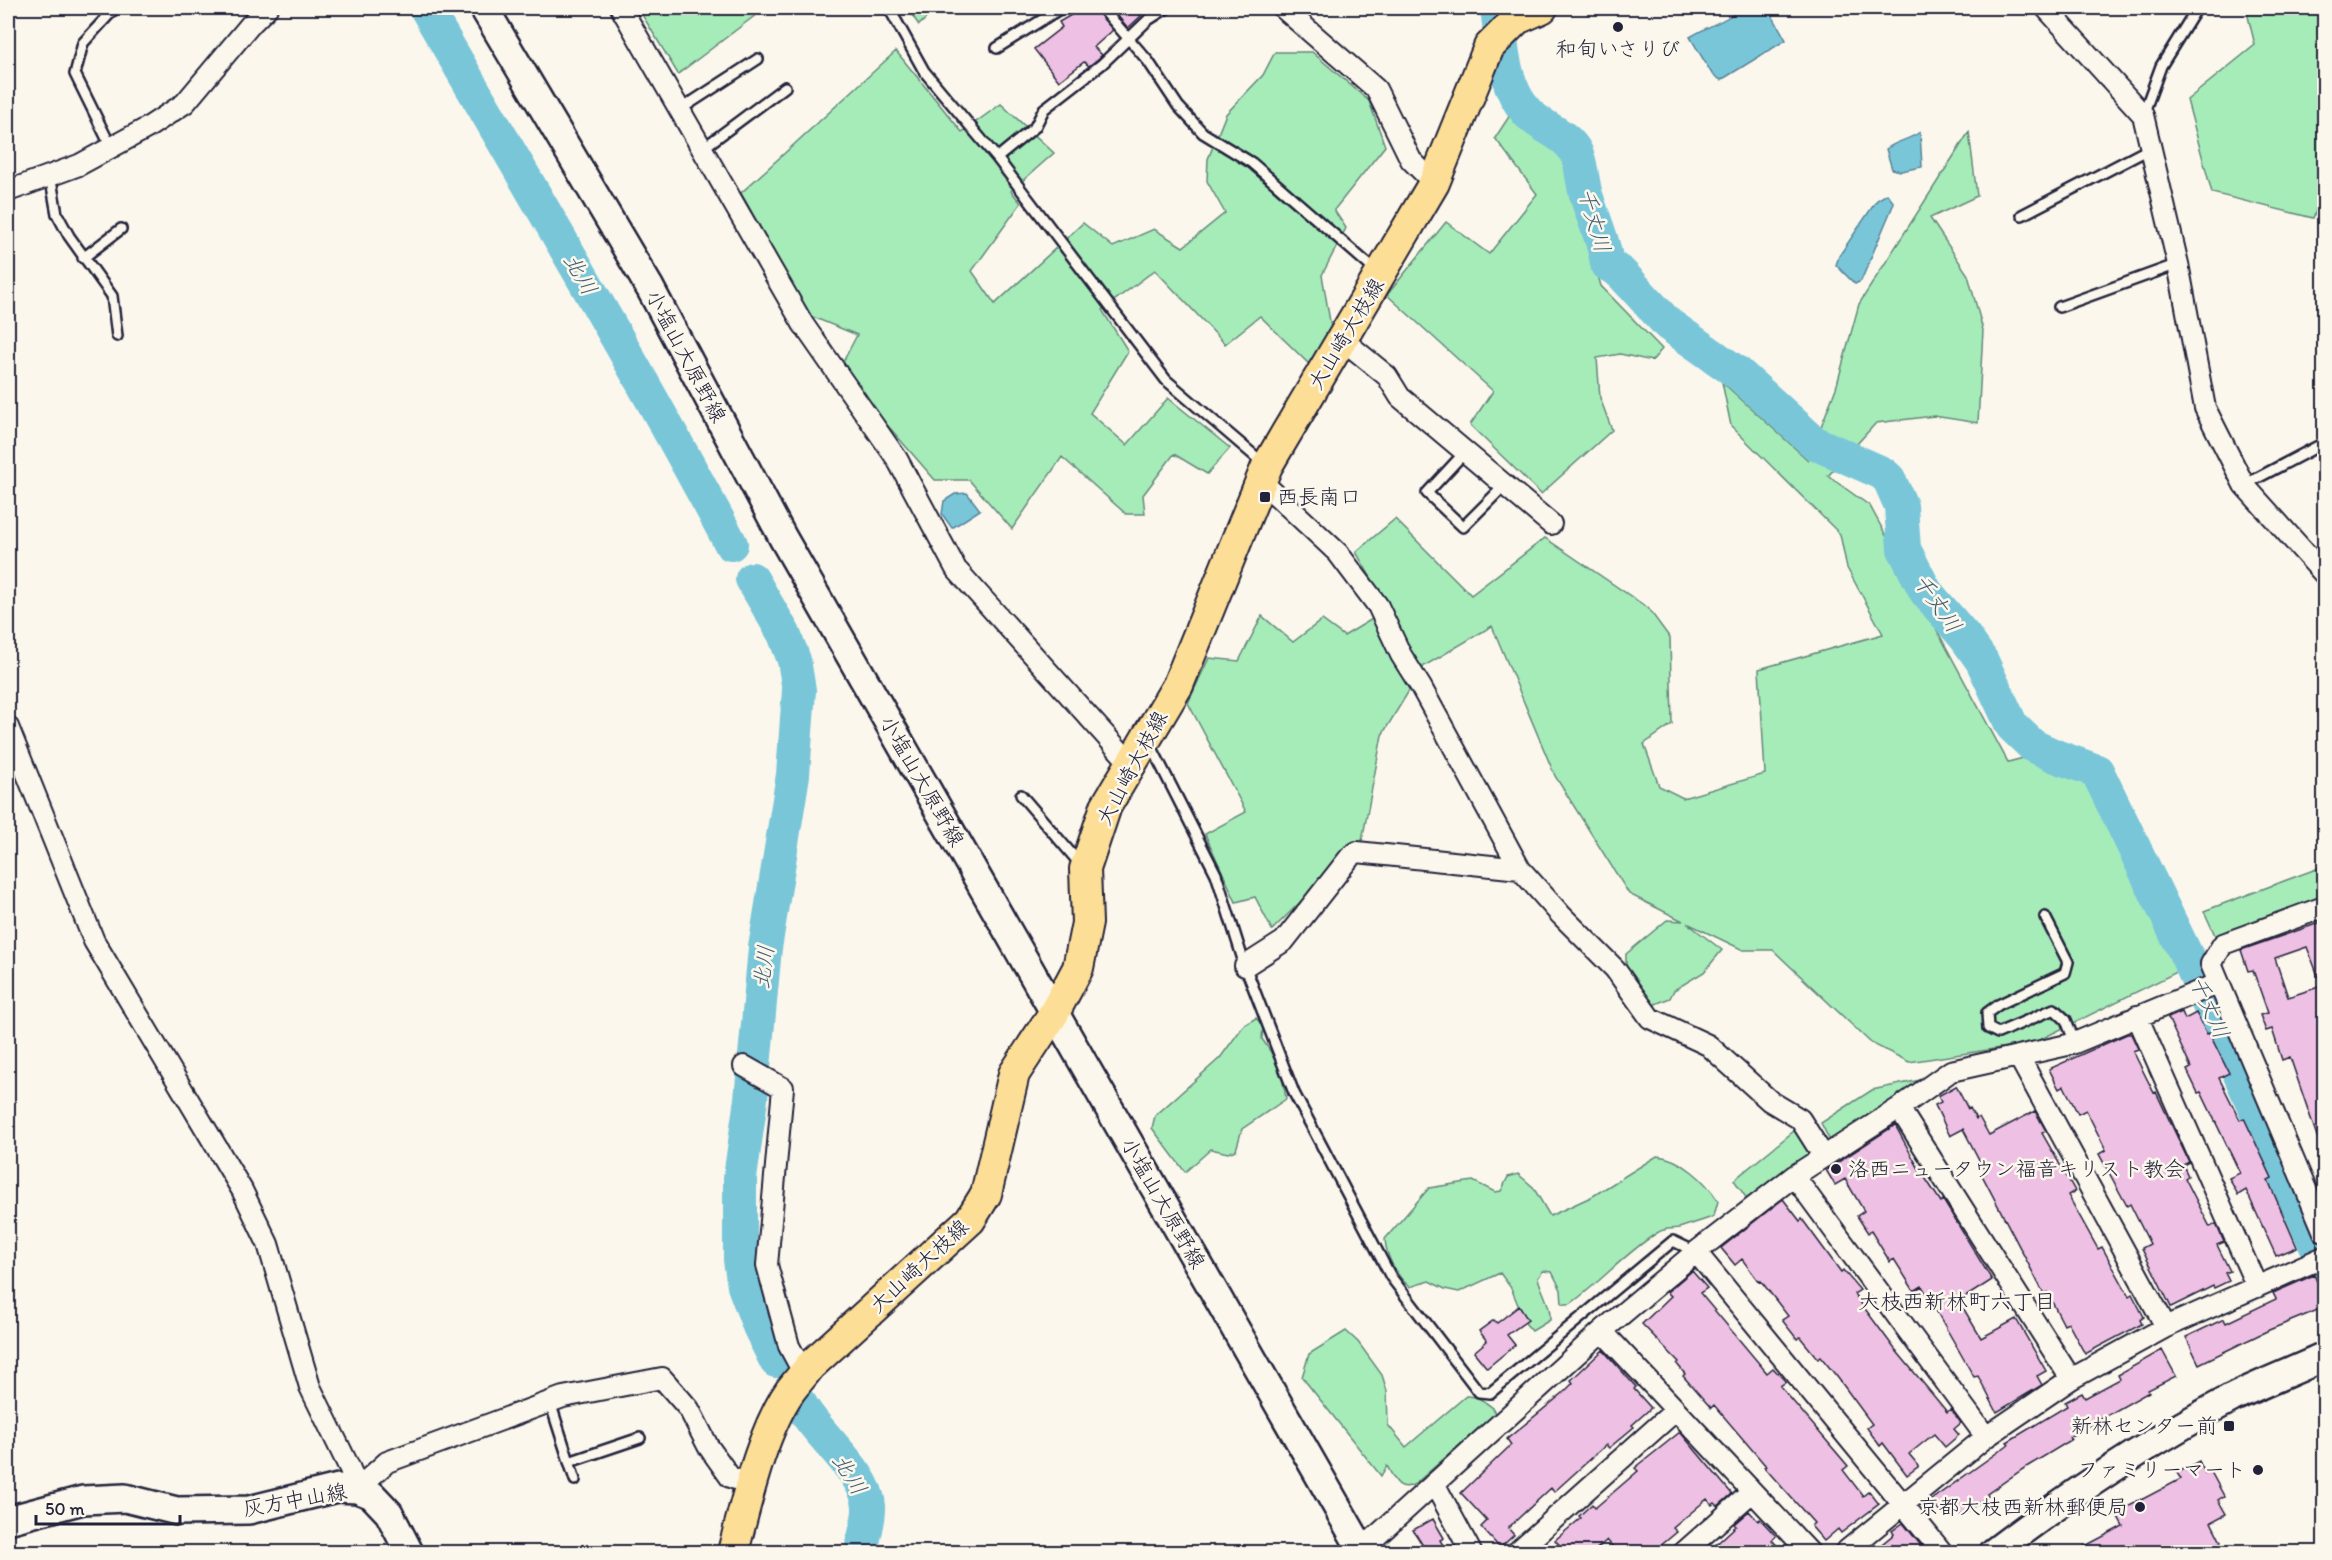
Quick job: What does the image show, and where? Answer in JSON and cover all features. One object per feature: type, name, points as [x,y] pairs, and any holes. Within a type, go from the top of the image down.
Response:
[{"type":"main road","name":"小塩山大原野線","points":[[484,8],[650,288],[783,538],[1361,1552]]},
{"type":"main road","name":"大山崎大枝線","points":[[740,1548],[750,1485],[775,1418],[789,1392],[810,1366],[970,1220],[986,1194],[1014,1074],[1054,1013],[1078,968],[1087,923],[1085,869],[1106,806],[1178,685],[1264,473],[1434,183],[1489,47],[1529,13]]},
{"type":"main road","points":[[1994,1552],[2066,1498],[2132,1456],[2234,1398],[2325,1357]]},
{"type":"main road","name":"灰方中山線","points":[[8,1520],[83,1500],[125,1498],[177,1511],[249,1510],[338,1488],[357,1489],[372,1495],[389,1513],[409,1552]]},
{"type":"street","points":[[8,191],[79,165],[147,128],[184,103],[267,8]]},
{"type":"street","points":[[621,8],[803,324],[897,459],[956,569],[1132,765]]},
{"type":"street","points":[[1283,8],[1376,89],[1411,160],[1434,183]]},
{"type":"street","points":[[2046,8],[2143,115],[2178,264],[2205,408],[2244,484],[2325,574]]},
{"type":"street","points":[[1343,340],[1387,376],[1400,397],[1551,524]]},
{"type":"street","points":[[1264,473],[1338,553],[1378,606],[1401,655],[1421,687],[1520,869],[1561,915],[1616,969],[1650,1018],[1708,1045],[1770,1101],[1800,1119],[1824,1157]]},
{"type":"street","points":[[8,727],[94,940],[242,1190],[268,1244],[310,1387],[350,1469],[357,1489],[387,1462],[563,1397],[662,1378],[689,1409],[708,1446],[730,1478],[750,1485]]},
{"type":"street","points":[[1245,966],[1284,941],[1350,857],[1357,852],[1520,869]]},
{"type":"street","points":[[2325,907],[2223,944],[2211,964],[2325,1232]]},
{"type":"street","points":[[1361,1552],[1602,1331],[1696,1252],[1794,1176],[1899,1108],[1951,1071],[2075,1043],[2219,983]]},
{"type":"street","points":[[2138,1016],[2257,1287]]},
{"type":"street","points":[[2019,1057],[2166,1327]]},
{"type":"street","points":[[744,1066],[783,1088],[767,1265],[789,1346],[804,1374]]},
{"type":"street","points":[[1899,1108],[2071,1378]]},
{"type":"street","points":[[1794,1176],[1986,1437]]},
{"type":"street","points":[[1696,1252],[1942,1552]]},
{"type":"street","points":[[1845,1552],[1986,1437],[2071,1378],[2166,1327],[2325,1257]]},
{"type":"street","points":[[1602,1331],[1809,1552]]},
{"type":"street","points":[[1516,1552],[1676,1410]]},
{"type":"street","points":[[1435,1485],[1471,1552]]},
{"type":"street","points":[[1684,1552],[1752,1492]]},
{"type":"lane","points":[[111,147],[75,74],[83,43],[115,8]]},
{"type":"lane","points":[[889,8],[924,70],[997,158],[1054,236],[1166,380],[1264,473]]},
{"type":"lane","points":[[997,48],[1061,8]]},
{"type":"lane","points":[[1102,8],[1148,61],[1178,106],[1203,133],[1252,163],[1381,275]]},
{"type":"lane","points":[[997,158],[1035,127],[1044,109],[1102,64],[1148,20],[1167,8]]},
{"type":"lane","points":[[2143,115],[2161,66],[2198,8]]},
{"type":"lane","points":[[681,109],[758,59]]},
{"type":"lane","points":[[702,149],[784,87]]},
{"type":"lane","points":[[2022,215],[2151,148]]},
{"type":"lane","points":[[50,175],[57,214],[83,258],[111,296],[117,336]]},
{"type":"lane","points":[[83,258],[121,229]]},
{"type":"lane","points":[[2059,307],[2178,264]]},
{"type":"lane","points":[[2244,484],[2325,443]]},
{"type":"lane","points":[[1466,451],[1427,493],[1463,527],[1504,485]]},
{"type":"lane","points":[[1146,736],[1216,874],[1245,966],[1294,1092],[1391,1277],[1479,1392],[1490,1393],[1673,1241],[1696,1252]]},
{"type":"lane","points":[[1021,795],[1085,869]]},
{"type":"lane","points":[[2044,917],[2068,962],[2065,973],[1998,1005],[1987,1013],[1988,1028],[1998,1033],[2054,1009],[2066,1020],[2075,1043]]},
{"type":"lane","points":[[550,1402],[575,1480]]},
{"type":"lane","points":[[569,1462],[640,1438]]},
{"type":"green space","points":[[638,8],[765,8],[678,74]]},
{"type":"green space","points":[[907,8],[937,8],[919,25]]},
{"type":"green space","points":[[2246,8],[2324,8],[2324,191],[2313,218],[2212,193],[2187,100],[2255,45]]},
{"type":"green space","points":[[896,51],[962,132],[1001,104],[1054,153],[1011,191],[1021,203],[972,271],[995,304],[1083,223],[1113,247],[1154,229],[1183,247],[1225,213],[1207,181],[1208,159],[1226,114],[1263,75],[1275,52],[1312,52],[1369,101],[1385,146],[1334,210],[1346,228],[1322,275],[1332,333],[1311,366],[1260,316],[1225,344],[1155,270],[1102,310],[1128,351],[1090,413],[1127,445],[1168,398],[1230,448],[1207,474],[1174,454],[1143,495],[1145,514],[1126,514],[1062,457],[1012,529],[969,480],[935,480],[869,404],[843,362],[857,335],[810,316],[741,193]]},
{"type":"green space","points":[[1512,112],[1563,153],[1601,286],[1662,349],[1652,361],[1620,354],[1597,358],[1600,398],[1612,430],[1541,494],[1470,425],[1493,391],[1387,295],[1446,222],[1489,254],[1537,194],[1495,138]]},
{"type":"green space","points":[[1969,132],[1977,196],[1930,218],[1968,275],[1983,330],[1978,423],[1934,416],[1876,423],[1828,476],[1870,506],[2008,762],[2027,757],[2092,781],[2181,970],[2033,1043],[1909,1062],[1871,1043],[1773,950],[1743,950],[1687,923],[1722,950],[1704,972],[1674,990],[1670,998],[1653,1005],[1626,974],[1626,954],[1667,920],[1683,921],[1629,894],[1555,776],[1492,626],[1424,666],[1382,735],[1362,841],[1272,930],[1255,897],[1236,902],[1205,834],[1246,812],[1188,703],[1209,658],[1239,661],[1262,616],[1293,642],[1322,620],[1344,636],[1389,609],[1356,552],[1395,519],[1471,595],[1545,538],[1648,608],[1670,638],[1672,724],[1644,744],[1659,786],[1683,798],[1765,774],[1759,669],[1883,634],[1847,568],[1840,534],[1731,426],[1722,382],[1808,460],[1836,388],[1859,304]]},
{"type":"green space","points":[[2324,866],[2324,904],[2219,944],[2204,911]]},
{"type":"green space","points":[[1256,1018],[1263,1026],[1262,1039],[1278,1067],[1286,1099],[1242,1129],[1236,1150],[1228,1153],[1211,1149],[1185,1172],[1152,1128],[1155,1116],[1220,1058],[1244,1025]]},
{"type":"green space","points":[[1944,1075],[1833,1147],[1821,1123],[1872,1090]]},
{"type":"green space","points":[[1800,1126],[1819,1156],[1751,1205],[1734,1180]]},
{"type":"green space","points":[[1657,1156],[1675,1161],[1700,1178],[1718,1201],[1714,1216],[1657,1233],[1634,1249],[1570,1304],[1562,1304],[1561,1290],[1552,1272],[1543,1271],[1538,1278],[1548,1304],[1550,1320],[1532,1331],[1526,1324],[1511,1288],[1500,1273],[1459,1292],[1445,1289],[1429,1281],[1410,1287],[1400,1277],[1390,1259],[1385,1239],[1429,1188],[1473,1181],[1495,1192],[1501,1191],[1508,1177],[1518,1174],[1533,1187],[1550,1216],[1593,1196]]},
{"type":"green space","points":[[1346,1331],[1358,1342],[1382,1375],[1387,1391],[1388,1425],[1406,1447],[1466,1396],[1484,1401],[1493,1408],[1495,1414],[1415,1484],[1404,1487],[1397,1483],[1387,1466],[1381,1476],[1302,1377],[1309,1354]]},
{"type":"water","points":[[1743,8],[1768,8],[1786,40],[1721,80],[1712,74],[1690,37]]},
{"type":"water","points":[[1920,132],[1922,167],[1901,171],[1892,169],[1886,149]]},
{"type":"water","points":[[1887,194],[1894,203],[1861,281],[1855,284],[1836,265],[1839,256],[1877,200]]},
{"type":"water","points":[[967,493],[980,510],[952,528],[942,514],[944,501],[955,494]]},
{"type":"building","points":[[1083,8],[1094,8],[1113,30],[1094,47],[1102,55],[1098,59],[1089,66],[1084,62],[1059,81],[1034,49],[1062,27],[1059,22]]},
{"type":"building","points":[[1111,8],[1138,8],[1136,9],[1141,16],[1128,28]]},
{"type":"building","points":[[2325,921],[2325,1051],[2320,1052],[2325,1067],[2325,1147],[2321,1148],[2290,1057],[2282,1060],[2272,1029],[2266,1031],[2260,1015],[2268,1013],[2253,970],[2248,971],[2241,950]],"holes":[[[2307,947],[2322,986],[2288,997],[2275,958]]]},
{"type":"building","points":[[2182,1012],[2185,1019],[2196,1013],[2229,1073],[2219,1078],[2240,1120],[2244,1118],[2272,1178],[2268,1180],[2297,1247],[2276,1256],[2246,1190],[2238,1195],[2229,1178],[2240,1173],[2201,1092],[2198,1093],[2187,1070],[2191,1068],[2168,1018]]},
{"type":"building","points":[[2131,1034],[2138,1049],[2133,1051],[2154,1093],[2156,1092],[2189,1162],[2183,1165],[2188,1176],[2185,1178],[2210,1227],[2216,1224],[2224,1242],[2217,1245],[2230,1271],[2225,1273],[2229,1281],[2214,1288],[2213,1286],[2171,1307],[2142,1248],[2150,1244],[2130,1204],[2127,1206],[2099,1154],[2106,1150],[2086,1110],[2078,1114],[2064,1086],[2059,1089],[2049,1069]]},
{"type":"building","points":[[1956,1086],[1968,1109],[1970,1108],[1976,1119],[1979,1117],[1989,1135],[2035,1111],[2046,1131],[2042,1133],[2075,1191],[2068,1195],[2098,1249],[2102,1247],[2129,1296],[2132,1294],[2144,1317],[2140,1320],[2142,1324],[2085,1354],[2068,1323],[2064,1325],[2047,1292],[2044,1294],[1982,1175],[1986,1173],[1963,1129],[1950,1136],[1935,1105],[1941,1102],[1938,1096]]},
{"type":"building","points":[[1895,1125],[1918,1167],[1941,1202],[1943,1200],[1992,1280],[1959,1301],[1981,1338],[2016,1319],[2046,1371],[2037,1376],[2042,1385],[1997,1412],[1978,1376],[1974,1377],[1922,1286],[1914,1291],[1894,1259],[1890,1262],[1871,1231],[1868,1233],[1857,1216],[1864,1211],[1845,1179],[1835,1185],[1826,1170]]},
{"type":"building","points":[[1783,1199],[1800,1221],[1802,1219],[1841,1272],[1843,1270],[1860,1290],[1854,1294],[1894,1348],[1947,1412],[1951,1409],[1961,1423],[1954,1429],[1959,1435],[1945,1447],[1934,1434],[1909,1454],[1919,1466],[1907,1475],[1883,1443],[1880,1446],[1867,1428],[1872,1424],[1838,1378],[1821,1357],[1818,1359],[1800,1337],[1797,1339],[1782,1320],[1788,1316],[1761,1281],[1759,1282],[1742,1259],[1735,1265],[1721,1248]]},
{"type":"building","points":[[1692,1271],[1707,1288],[1700,1293],[1767,1373],[1773,1368],[1786,1382],[1780,1386],[1848,1466],[1843,1470],[1863,1496],[1869,1491],[1879,1504],[1841,1533],[1838,1529],[1824,1541],[1811,1526],[1814,1523],[1764,1467],[1766,1466],[1714,1405],[1711,1408],[1683,1376],[1685,1374],[1677,1364],[1679,1362],[1642,1324],[1671,1296],[1667,1292]]},
{"type":"building","points":[[2314,1275],[2325,1299],[2325,1307],[2269,1330],[2199,1364],[2186,1337],[2224,1319],[2226,1323],[2276,1299],[2273,1293]]},
{"type":"building","points":[[1519,1306],[1528,1320],[1507,1335],[1515,1345],[1487,1368],[1474,1352],[1487,1341],[1479,1331],[1494,1320],[1497,1323]]},
{"type":"building","points":[[1603,1350],[1636,1387],[1634,1389],[1651,1408],[1632,1425],[1634,1427],[1609,1448],[1606,1445],[1554,1492],[1551,1488],[1508,1528],[1514,1535],[1500,1548],[1481,1527],[1487,1521],[1461,1493],[1511,1445],[1507,1439],[1563,1393],[1573,1383],[1571,1380]]},
{"type":"building","points":[[2162,1350],[2176,1376],[2069,1437],[2071,1440],[2023,1469],[1987,1494],[1988,1496],[1961,1516],[1953,1505],[1941,1514],[1931,1500],[2009,1444],[2007,1442],[2067,1406],[2065,1402],[2082,1393],[2085,1398],[2120,1379],[2118,1375]]},
{"type":"building","points":[[1680,1432],[1732,1494],[1718,1506],[1715,1503],[1712,1505],[1707,1499],[1673,1528],[1677,1532],[1653,1552],[1617,1552],[1607,1540],[1593,1552],[1566,1552],[1555,1540],[1581,1518],[1579,1516],[1592,1504],[1595,1508],[1638,1471],[1635,1468]]},
{"type":"building","points":[[2199,1461],[2205,1473],[2210,1470],[2224,1496],[2218,1500],[2226,1514],[2211,1522],[2221,1542],[2202,1552],[2074,1552],[2123,1526],[2116,1513],[2181,1479],[2177,1473]]},
{"type":"building","points":[[1749,1511],[1776,1536],[1772,1540],[1783,1552],[1708,1552],[1736,1526],[1734,1524]]},
{"type":"building","points":[[1433,1519],[1444,1538],[1440,1540],[1447,1552],[1427,1552],[1413,1530]]},
{"type":"building","points":[[1903,1523],[1923,1548],[1917,1552],[1872,1552],[1894,1534],[1892,1531]]},
{"type":"waterway","name":"北川","points":[[426,8],[619,341],[731,544]]},
{"type":"waterway","name":"千丈川","points":[[1497,8],[1504,63],[1512,89],[1527,112],[1538,122],[1564,138],[1577,154],[1585,193],[1607,264],[1621,273],[1668,324],[1739,374],[1815,443],[1882,473],[1889,479],[1901,506],[1904,549],[1926,592],[1965,637],[1982,661],[2012,726],[2033,746],[2097,771],[2191,965],[2324,1263]]},
{"type":"waterway","name":"北川","points":[[752,579],[784,634],[794,660],[799,690],[793,775],[765,948],[751,1099],[740,1178],[740,1260],[744,1286],[759,1326],[776,1361]]},
{"type":"waterway","name":"北川","points":[[801,1405],[808,1417],[851,1467],[866,1493],[869,1511],[861,1552]]},
{"type":"place","name":"和旬いさりび","points":[[1618,27]]},
{"type":"place","name":"西長南口","points":[[1265,497]]},
{"type":"place","name":"洛西ニュータウン福音キリスト教会","points":[[1836,1169]]},
{"type":"place","name":"新林センター前","points":[[2229,1426]]},
{"type":"place","name":"ファミリーマート","points":[[2258,1470]]},
{"type":"place","name":"京都大枝西新林郵便局","points":[[2140,1507]]},
{"type":"district","name":"大枝西新林町六丁目","points":[[1957,1301]]}]
